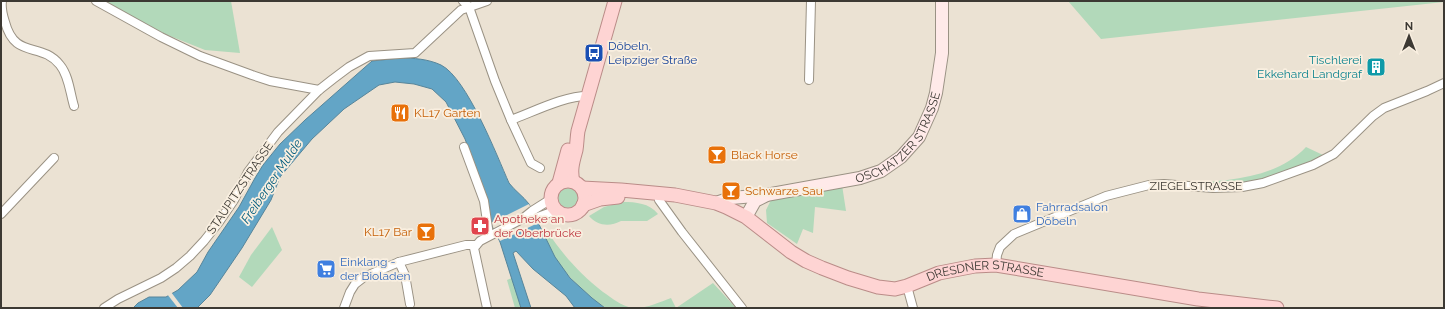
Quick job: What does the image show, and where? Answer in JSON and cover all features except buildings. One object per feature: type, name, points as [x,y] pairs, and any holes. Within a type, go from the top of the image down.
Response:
[{"type":"main road","points":[[577,185],[566,181],[553,189],[554,205],[565,214],[571,214],[580,210],[583,205],[584,194],[571,175],[572,165],[578,131],[615,1]]},
{"type":"main road","name":"OSCHATZER STRASSE","points":[[716,204],[731,198],[766,195],[860,178],[871,175],[892,165],[919,137],[926,123],[936,93],[942,53],[942,1]]},
{"type":"main road","points":[[559,184],[568,148],[578,131]]},
{"type":"main road","name":"DRESDNER STRASSE","points":[[577,185],[676,195],[726,207],[746,217],[791,252],[822,268],[878,287],[895,289],[907,286],[939,273],[975,266],[996,265],[1198,299],[1277,308]]},
{"type":"main road","points":[[746,217],[755,201],[766,195]]},
{"type":"main road","points":[[583,205],[600,199],[612,197],[674,202],[693,199]]},
{"type":"street","points":[[2,1],[7,28],[16,44],[22,47],[44,52],[61,65],[67,76],[74,106]]},
{"type":"street","points":[[96,1],[161,38],[200,56],[264,79],[318,90]]},
{"type":"street","name":"STAUPITZSTRASSE","points":[[104,308],[124,296],[161,278],[176,268],[204,242],[234,200],[248,172],[278,132],[318,90],[349,67],[369,56],[415,53],[466,4],[487,1]]},
{"type":"street","points":[[809,80],[811,1]]},
{"type":"street","points":[[466,4],[511,120],[531,163],[540,168]]},
{"type":"street","name":"ZIEGELSTRASSE","points":[[996,265],[1000,247],[1014,234],[1106,196],[1149,185],[1164,184],[1213,188],[1242,187],[1263,183],[1313,165],[1334,154],[1372,116],[1384,108],[1444,83]]},
{"type":"street","points":[[511,120],[568,99],[579,96],[589,96]]},
{"type":"street","points":[[464,147],[484,201],[492,234]]},
{"type":"street","points":[[1,214],[54,158]]},
{"type":"street","points":[[659,200],[682,232],[742,308]]},
{"type":"street","points":[[534,214],[554,205]]},
{"type":"street","points":[[487,308],[474,248],[480,241],[492,234],[554,205]]},
{"type":"street","points":[[344,308],[350,292],[355,284],[364,277],[399,262],[466,245],[476,245]]},
{"type":"street","points":[[399,262],[405,275],[410,304]]},
{"type":"street","points":[[907,286],[913,308]]},
{"type":"green space","points":[[104,1],[231,1],[240,53],[205,50],[165,34]]},
{"type":"green space","points":[[1068,1],[1125,2],[1444,2],[1101,39]]},
{"type":"green space","points":[[1306,147],[1323,155],[1311,163],[1286,173],[1241,185],[1182,184],[1232,179],[1264,172],[1293,158]]},
{"type":"green space","points":[[842,185],[846,211],[815,207],[813,233],[803,229],[797,244],[767,223],[766,210],[771,200]]},
{"type":"green space","points":[[568,188],[575,191],[578,198],[575,205],[568,208],[561,205],[558,198],[561,191]]},
{"type":"green space","points":[[623,202],[646,205],[651,207],[658,214],[647,221],[621,221],[608,225],[600,224],[589,216],[604,207]]},
{"type":"green space","points":[[272,227],[282,250],[252,287],[239,277],[251,255]]},
{"type":"green space","points":[[547,231],[559,248],[579,271],[617,302],[633,308],[605,308],[584,291],[555,258],[543,233]]},
{"type":"green space","points":[[512,278],[521,308],[515,308],[507,280]]},
{"type":"green space","points":[[713,283],[736,308],[676,308]]},
{"type":"green space","points":[[671,298],[676,308],[638,308]]},
{"type":"water","name":"Freiberger Mulde","points":[[400,58],[426,60],[441,65],[451,73],[461,85],[471,101],[489,137],[509,183],[529,204],[555,257],[570,278],[605,308],[575,308],[566,296],[533,269],[516,251],[513,253],[531,308],[521,308],[500,242],[491,223],[488,200],[465,139],[446,102],[432,89],[414,84],[395,82],[379,85],[344,109],[312,139],[280,177],[271,200],[242,248],[210,295],[197,308],[133,308],[138,303],[149,297],[166,297],[178,290],[197,272],[208,252],[239,207],[263,165],[280,144],[305,120],[372,61]]},
{"type":"pier","points":[[529,204],[538,223],[500,241],[491,223]]},
{"type":"pier","points":[[171,292],[183,308],[178,308],[167,294]]},
{"type":"place","name":"Döbeln, Leipziger Straße","points":[[594,53]]},
{"type":"place","name":"Tischlerei Ekkehard Landgraf","points":[[1376,67]]},
{"type":"place","name":"KL17 Garten","points":[[400,113]]},
{"type":"place","name":"Black Horse","points":[[717,155]]},
{"type":"place","name":"Schwarze Sau","points":[[731,191]]},
{"type":"place","name":"Fahrradsalon Döbeln","points":[[1022,214]]},
{"type":"place","name":"Apotheke an der Oberbrücke","points":[[480,226]]},
{"type":"place","name":"KL17 Bar","points":[[426,232]]},
{"type":"place","name":"Einklang - der Bioladen","points":[[326,269]]}]
